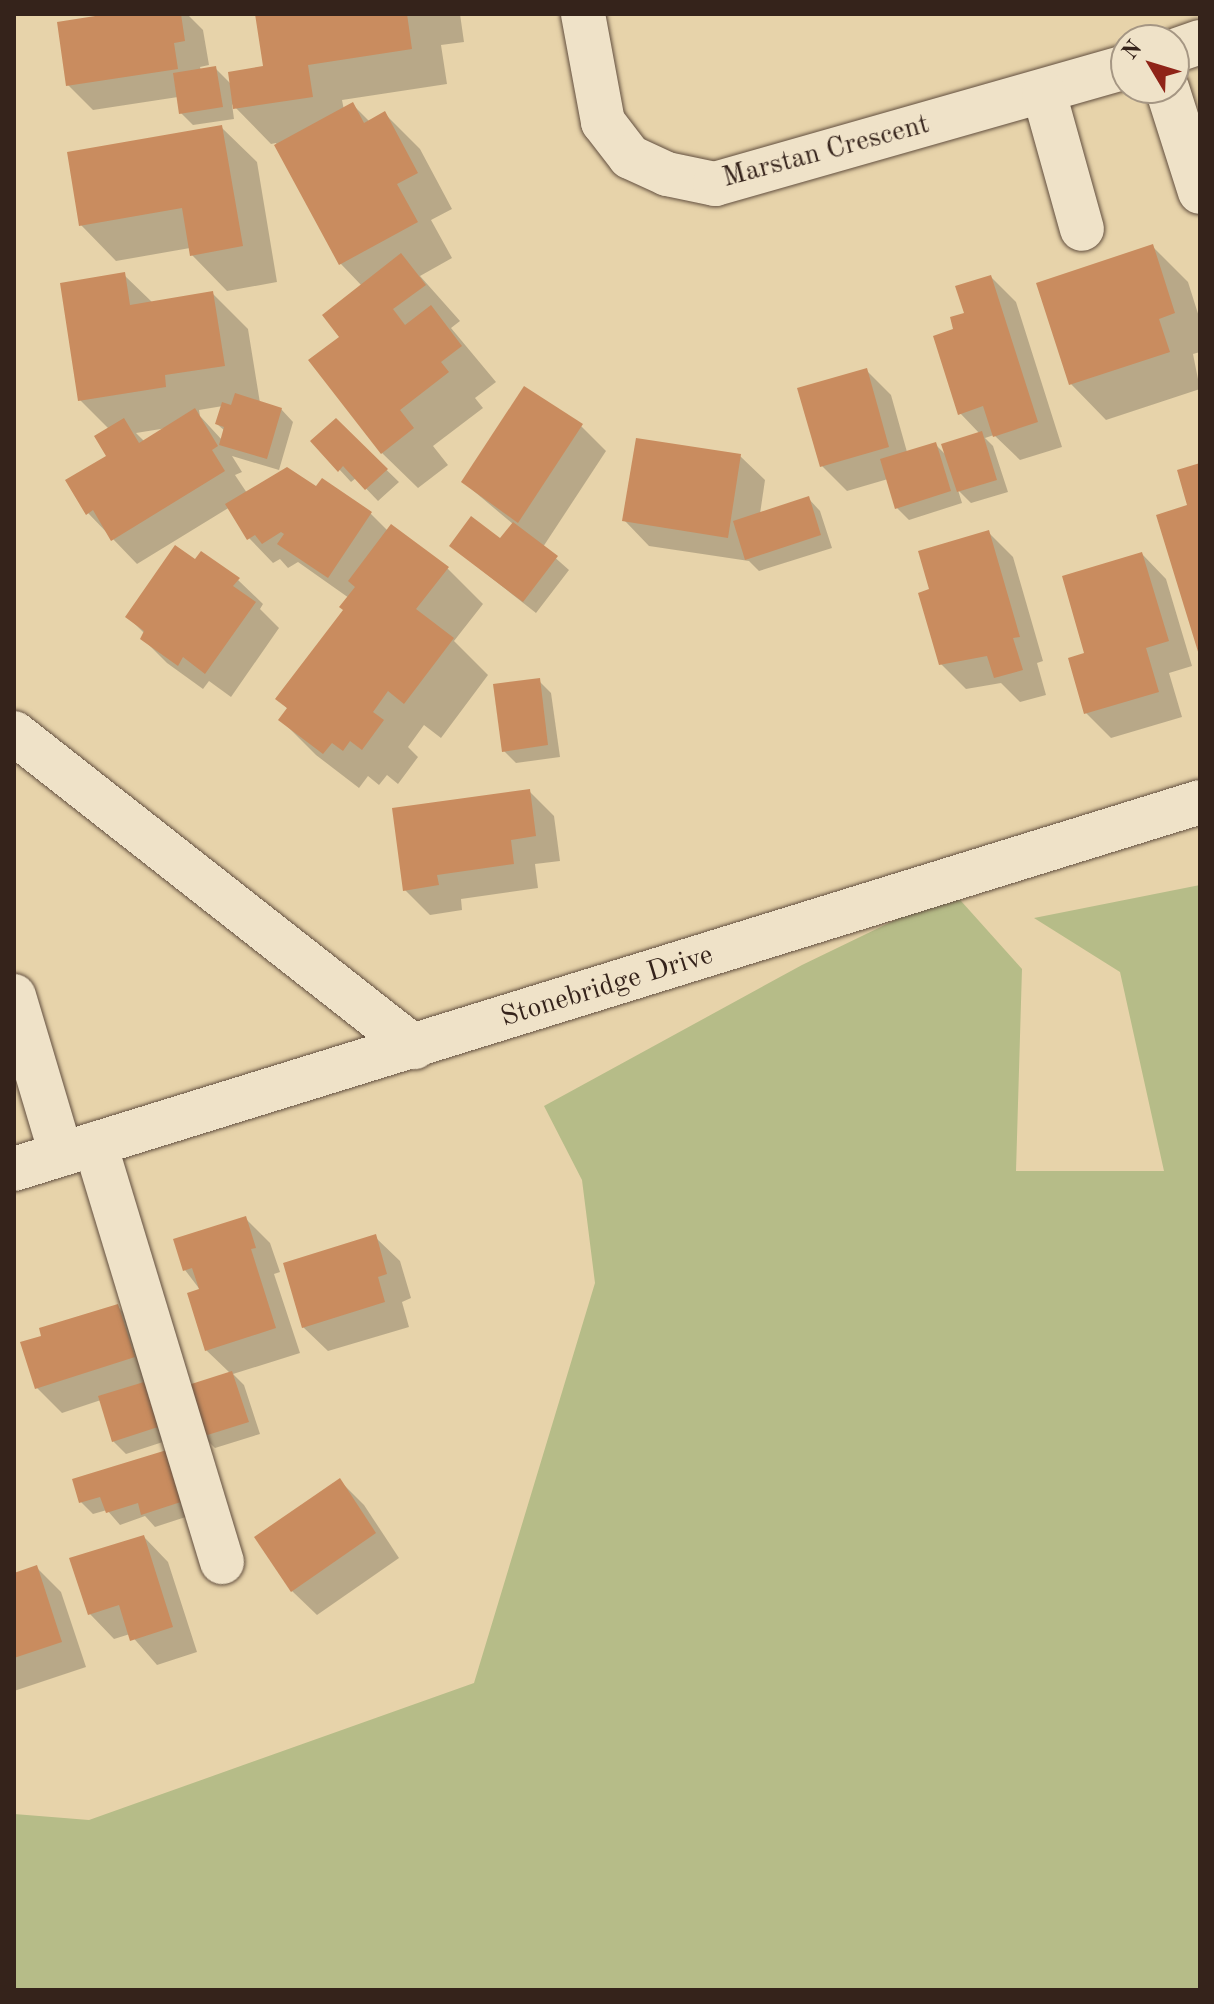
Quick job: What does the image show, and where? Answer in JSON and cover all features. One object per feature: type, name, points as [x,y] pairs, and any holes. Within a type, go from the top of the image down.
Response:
[{"type":"street","name":"Marstan Crescent","points":[[583,14],[603,122],[630,157],[667,174],[715,184],[1110,72]]},
{"type":"street","points":[[1044,93],[1082,229]]},
{"type":"street","points":[[1172,104],[1200,192]]},
{"type":"street","points":[[14,733],[414,1047]]},
{"type":"street","name":"Stonebridge Drive","points":[[14,1169],[1200,802]]},
{"type":"street","points":[[14,996],[78,1149],[222,1562]]},
{"type":"green space","points":[[1200,885],[1200,1990],[14,1990],[14,1814],[89,1820],[474,1683],[595,1283],[582,1180],[544,1106],[802,965],[953,892],[1022,969],[1016,1171],[1164,1171],[1120,972],[1034,918]]},
{"type":"building","points":[[108,14],[181,14],[185,41],[174,43],[178,69],[66,86],[57,22]]},
{"type":"building","points":[[255,14],[407,14],[412,49],[308,65],[313,97],[233,109],[228,72],[263,66]]},
{"type":"building","points":[[216,66],[223,107],[179,114],[173,73]]},
{"type":"building","points":[[353,102],[364,123],[385,111],[418,173],[397,184],[418,222],[339,265],[274,145]]},
{"type":"building","points":[[222,125],[243,246],[190,256],[182,208],[79,226],[67,152]]},
{"type":"building","points":[[1153,244],[1175,313],[1159,319],[1170,352],[1069,385],[1036,283]]},
{"type":"building","points":[[401,253],[426,285],[393,309],[405,325],[431,305],[462,346],[441,362],[449,372],[400,410],[414,428],[381,454],[308,360],[339,337],[322,315]]},
{"type":"building","points":[[125,272],[130,305],[213,291],[225,366],[165,375],[166,387],[78,401],[60,283]]},
{"type":"building","points":[[991,275],[1038,422],[993,437],[983,406],[958,415],[933,336],[953,329],[950,317],[964,313],[955,286]]},
{"type":"building","points":[[867,368],[889,447],[820,467],[797,388]]},
{"type":"building","points":[[524,386],[583,424],[518,523],[461,482]]},
{"type":"building","points":[[235,393],[282,408],[267,459],[219,445],[224,427],[215,424],[222,402],[231,405]]},
{"type":"building","points":[[195,408],[218,446],[212,450],[225,471],[111,541],[93,510],[86,515],[65,480],[106,456],[94,436],[124,418],[139,443]]},
{"type":"building","points":[[336,418],[388,469],[365,490],[343,466],[338,472],[310,441]]},
{"type":"building","points":[[982,431],[997,480],[957,492],[941,444]]},
{"type":"building","points":[[636,438],[741,454],[728,538],[622,521]]},
{"type":"building","points":[[936,442],[951,491],[895,509],[880,459]]},
{"type":"building","points":[[1200,463],[1199,655],[1156,515],[1187,505],[1177,470]]},
{"type":"building","points":[[287,467],[316,486],[322,478],[372,512],[328,578],[277,544],[284,534],[281,532],[262,544],[255,535],[247,540],[225,504]]},
{"type":"building","points":[[809,496],[821,535],[745,560],[733,521]]},
{"type":"building","points":[[471,516],[500,538],[513,522],[558,556],[523,602],[449,546]]},
{"type":"building","points":[[391,524],[449,567],[416,609],[454,638],[404,704],[388,691],[373,712],[384,720],[362,750],[350,741],[343,751],[332,743],[323,754],[278,720],[287,708],[275,699],[343,610],[339,607],[355,587],[348,581]]},
{"type":"building","points":[[989,530],[1020,637],[1013,638],[1023,670],[994,678],[987,656],[939,665],[918,593],[929,589],[918,551]]},
{"type":"building","points":[[175,545],[195,559],[201,551],[240,578],[233,586],[256,602],[205,674],[183,657],[178,666],[140,639],[144,631],[125,617]]},
{"type":"building","points":[[1142,552],[1169,641],[1146,648],[1159,692],[1084,714],[1068,658],[1084,653],[1062,576]]},
{"type":"building","points":[[540,678],[548,745],[502,752],[493,684]]},
{"type":"building","points":[[530,789],[536,836],[511,840],[514,864],[437,875],[439,885],[403,891],[392,808]]},
{"type":"building","points":[[246,1216],[256,1248],[251,1249],[276,1328],[205,1351],[187,1293],[199,1289],[192,1268],[183,1271],[173,1239]]},
{"type":"building","points":[[376,1234],[387,1274],[378,1277],[385,1302],[302,1328],[283,1263]]},
{"type":"building","points":[[118,1304],[135,1357],[35,1389],[20,1342],[41,1336],[39,1328]]},
{"type":"building","points":[[232,1371],[249,1422],[201,1437],[185,1386]]},
{"type":"building","points":[[144,1382],[158,1427],[112,1442],[98,1396]]},
{"type":"building","points":[[170,1449],[187,1500],[141,1515],[138,1503],[106,1513],[100,1497],[79,1503],[72,1479]]},
{"type":"building","points":[[340,1478],[376,1533],[291,1592],[254,1537]]},
{"type":"building","points":[[144,1535],[173,1627],[130,1641],[119,1605],[88,1615],[69,1558]]},
{"type":"building","points":[[37,1565],[62,1642],[14,1658],[14,1573]]}]
